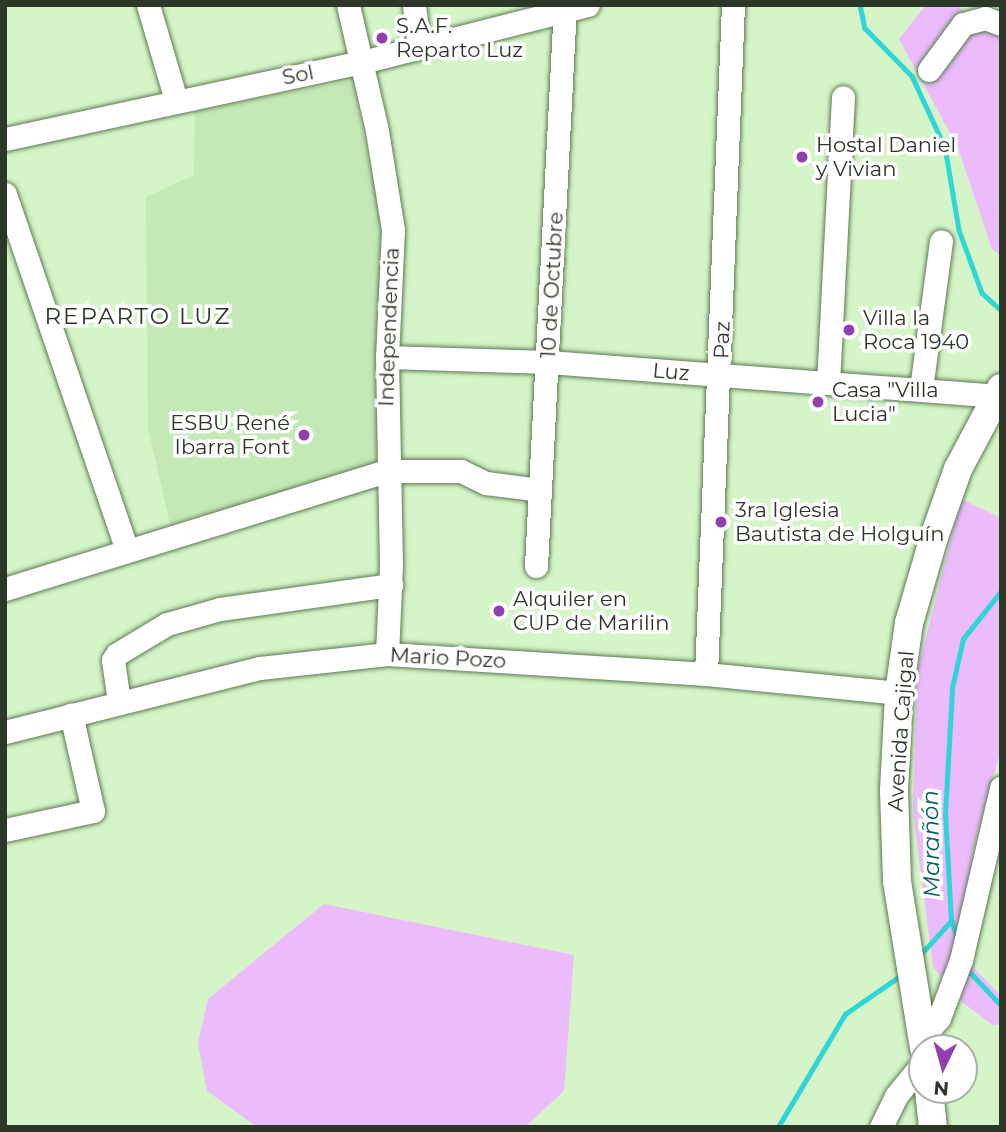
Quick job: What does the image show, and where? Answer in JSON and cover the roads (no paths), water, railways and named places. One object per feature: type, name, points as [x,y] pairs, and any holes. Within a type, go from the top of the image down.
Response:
[{"type":"main road","name":"Avenida Cajigal","points":[[922,1034],[897,881],[894,790],[899,693],[909,623],[934,537],[958,469],[998,392]]},
{"type":"main road","points":[[931,1104],[933,1127]]},
{"type":"street","points":[[148,5],[177,100]]},
{"type":"street","name":"Independencia","points":[[348,5],[362,62],[393,230],[387,357],[386,471],[391,585],[387,654]]},
{"type":"street","points":[[414,5],[419,47]]},
{"type":"street","name":"Paz","points":[[706,674],[721,376],[733,5]]},
{"type":"street","name":"Sol","points":[[5,138],[362,62],[573,7]]},
{"type":"street","name":"10 de Octubre","points":[[536,566],[573,7]]},
{"type":"street","points":[[929,69],[963,24],[993,21]]},
{"type":"street","points":[[828,383],[843,97]]},
{"type":"street","points":[[5,194],[127,551]]},
{"type":"street","points":[[921,390],[941,241]]},
{"type":"street","name":"Luz","points":[[387,357],[548,362],[921,390],[998,392]]},
{"type":"street","points":[[5,589],[386,471],[461,471],[486,483],[540,490]]},
{"type":"street","points":[[119,702],[113,660],[122,650],[167,624],[220,609],[391,585]]},
{"type":"street","name":"Mario Pozo","points":[[5,732],[260,668],[387,654],[706,674],[899,693]]},
{"type":"street","points":[[5,830],[93,811],[71,714]]},
{"type":"street","points":[[928,1034],[939,1018],[964,951],[1001,788]]},
{"type":"street","points":[[881,1127],[896,1096],[908,1082]]},
{"type":"waterway","name":"Marañón","points":[[860,5],[865,28],[912,76],[945,147],[959,230],[982,293],[1001,310]]},
{"type":"waterway","name":"Marañón","points":[[957,938],[951,921],[945,815],[952,688],[963,639],[1001,591]]},
{"type":"waterway","name":"Marañón","points":[[921,954],[951,921]]},
{"type":"waterway","points":[[968,970],[1001,1005]]},
{"type":"waterway","name":"Marañón","points":[[778,1127],[845,1014],[903,974]]},
{"type":"place","name":"S.A.F. Reparto Luz","points":[[382,38]]},
{"type":"place","name":"Hostal Daniel y Vivian","points":[[802,157]]},
{"type":"place","name":"Villa la Roca 1940","points":[[849,330]]},
{"type":"place","name":"Casa \"Villa Lucia\"","points":[[818,402]]},
{"type":"place","name":"ESBU René Ibarra Font","points":[[304,435]]},
{"type":"place","name":"3ra Iglesia Bautista de Holguín","points":[[721,522]]},
{"type":"place","name":"Alquiler en CUP de Marilin","points":[[499,611]]},
{"type":"district","name":"REPARTO LUZ","points":[[138,316]]}]
